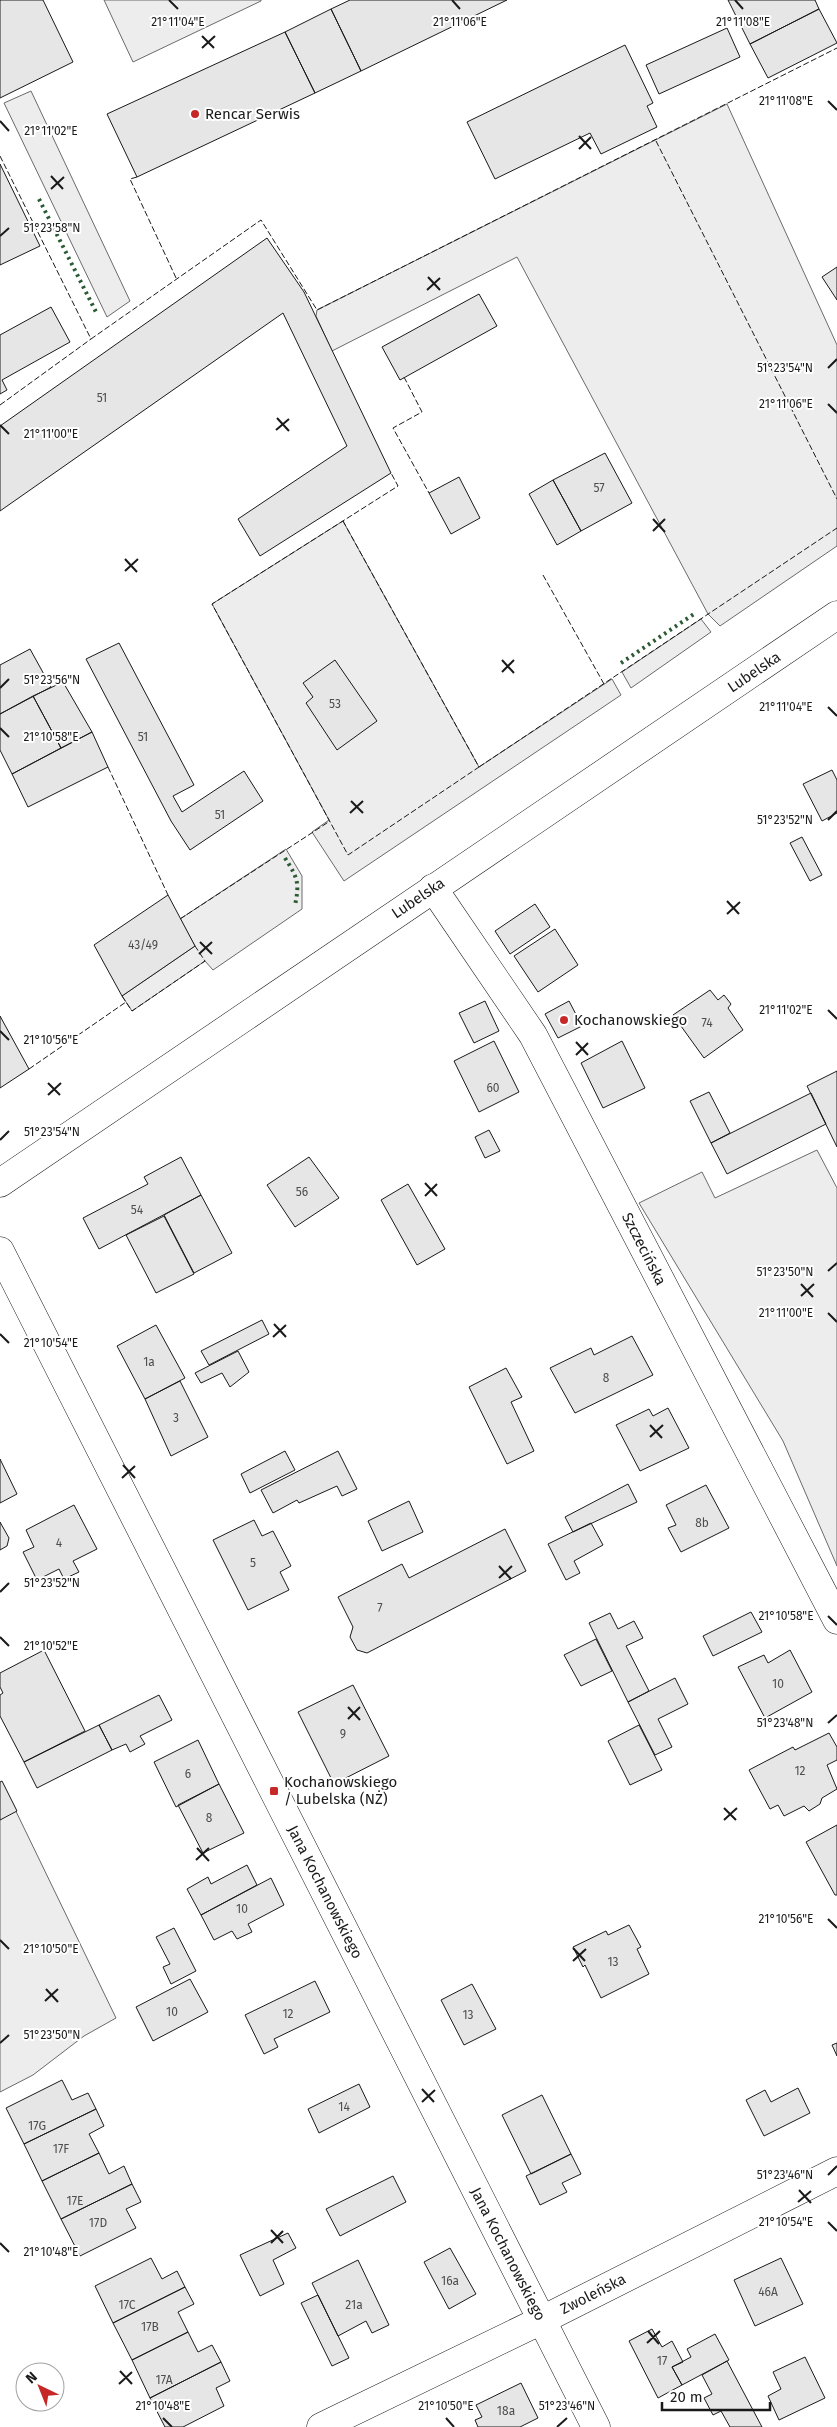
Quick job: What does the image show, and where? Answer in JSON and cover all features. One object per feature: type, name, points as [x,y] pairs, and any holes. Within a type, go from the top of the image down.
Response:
[{"type":"street","name":"Lubelska","points":[[0,1183],[837,615]]},
{"type":"street","name":"Szczecińska","points":[[433,888],[533,1035],[837,1620]]},
{"type":"street","name":"Jana Kochanowskiego","points":[[0,1251],[596,2427]]},
{"type":"street","name":"Zwoleńska","points":[[321,2427],[542,2320],[837,2171]]},
{"type":"shaded area","points":[[104,0],[261,0],[261,1],[133,62]]},
{"type":"shaded area","points":[[31,91],[130,301],[107,317],[4,103]]},
{"type":"shaded area","points":[[727,104],[837,345],[837,546],[720,626],[708,614],[517,257],[332,351],[316,316],[317,310]]},
{"type":"shaded area","points":[[343,521],[479,767],[612,679],[621,695],[344,881],[312,832],[329,820],[212,604]]},
{"type":"shaded area","points":[[701,619],[711,632],[631,688],[622,672]]},
{"type":"shaded area","points":[[286,849],[302,876],[302,909],[213,970],[205,961],[132,1011],[122,996],[195,946],[180,919]]},
{"type":"shaded area","points":[[817,1150],[837,1188],[837,1566],[783,1441],[639,1203],[702,1172],[715,1198]]},
{"type":"shaded area","points":[[10,1799],[116,2018],[84,2036],[33,2075],[0,2092],[0,1804]]},
{"type":"building","points":[[0,0],[43,0],[73,62],[0,98]]},
{"type":"building","points":[[350,0],[507,0],[361,71],[331,9]]},
{"type":"building","points":[[728,0],[815,0],[819,9],[750,44]]},
{"type":"building","points":[[331,9],[361,71],[315,93],[285,32]]},
{"type":"building","points":[[819,9],[837,43],[768,78],[750,44]]},
{"type":"building","points":[[727,28],[740,57],[659,94],[646,65]]},
{"type":"building","points":[[285,32],[315,93],[137,177],[107,114]]},
{"type":"building","points":[[625,45],[653,103],[647,106],[657,127],[601,154],[590,133],[495,179],[467,122]]},
{"type":"building","points":[[0,164],[40,246],[0,265]]},
{"type":"building","points":[[267,238],[304,292],[391,473],[260,556],[238,519],[347,446],[283,313],[0,511],[0,426]]},
{"type":"building","points":[[837,267],[837,300],[822,277]]},
{"type":"building","points":[[479,294],[497,326],[400,380],[382,347]]},
{"type":"building","points":[[51,307],[70,342],[2,380],[7,390],[0,394],[0,335]]},
{"type":"building","points":[[605,453],[632,503],[581,531],[553,480]]},
{"type":"building","points":[[459,477],[480,518],[451,534],[429,493]]},
{"type":"building","points":[[553,480],[581,531],[557,545],[529,494]]},
{"type":"building","points":[[119,643],[194,785],[173,796],[182,812],[244,771],[263,801],[190,850],[171,821],[86,659]]},
{"type":"building","points":[[30,649],[51,687],[0,714],[0,665]]},
{"type":"building","points":[[335,660],[377,721],[337,750],[306,703],[313,697],[303,683]]},
{"type":"building","points":[[63,682],[92,732],[61,748],[33,696]]},
{"type":"building","points":[[33,696],[61,748],[12,774],[0,750],[0,714]]},
{"type":"building","points":[[92,732],[108,767],[28,807],[12,774]]},
{"type":"building","points":[[832,770],[837,780],[837,813],[822,821],[803,784]]},
{"type":"building","points":[[802,837],[822,875],[810,881],[790,843]]},
{"type":"building","points":[[168,895],[195,946],[122,996],[94,945]]},
{"type":"building","points":[[535,904],[550,927],[510,954],[495,931]]},
{"type":"building","points":[[555,929],[578,965],[538,992],[514,956]]},
{"type":"building","points":[[710,990],[718,1000],[724,995],[731,1004],[728,1008],[743,1030],[704,1058],[673,1015]]},
{"type":"building","points":[[485,1001],[499,1031],[474,1043],[459,1013]]},
{"type":"building","name":"Kochanowskiego","points":[[569,1001],[582,1026],[558,1038],[545,1014]]},
{"type":"building","points":[[0,1016],[29,1069],[0,1088]]},
{"type":"building","points":[[494,1041],[519,1092],[479,1112],[454,1061]]},
{"type":"building","points":[[622,1041],[645,1088],[603,1108],[581,1063]]},
{"type":"building","points":[[837,1071],[837,1147],[807,1086]]},
{"type":"building","points":[[709,1092],[730,1133],[711,1143],[690,1101]]},
{"type":"building","points":[[811,1093],[826,1124],[727,1174],[711,1143]]},
{"type":"building","points":[[489,1130],[500,1151],[485,1158],[475,1137]]},
{"type":"building","points":[[181,1157],[201,1195],[99,1249],[83,1218],[148,1184],[144,1177]]},
{"type":"building","points":[[309,1157],[339,1198],[295,1227],[267,1185]]},
{"type":"building","points":[[408,1184],[445,1249],[417,1265],[381,1200]]},
{"type":"building","points":[[201,1195],[232,1253],[194,1273],[164,1215]]},
{"type":"building","points":[[164,1216],[194,1274],[156,1293],[126,1235]]},
{"type":"building","points":[[262,1320],[269,1334],[209,1365],[201,1351]]},
{"type":"building","points":[[156,1325],[185,1378],[145,1399],[117,1346]]},
{"type":"building","points":[[632,1336],[653,1375],[575,1413],[550,1368],[591,1348],[594,1355]]},
{"type":"building","points":[[238,1351],[249,1372],[230,1387],[222,1373],[201,1383],[195,1373]]},
{"type":"building","points":[[506,1368],[522,1397],[511,1402],[534,1451],[507,1464],[469,1387]]},
{"type":"building","points":[[180,1381],[208,1437],[171,1456],[145,1399]]},
{"type":"building","points":[[668,1408],[689,1448],[640,1471],[616,1425],[649,1409],[653,1416]]},
{"type":"building","points":[[285,1451],[295,1470],[250,1493],[241,1474]]},
{"type":"building","points":[[338,1451],[357,1489],[342,1496],[337,1486],[299,1503],[297,1500],[273,1513],[261,1490]]},
{"type":"building","points":[[0,1459],[17,1494],[0,1503]]},
{"type":"building","points":[[628,1484],[637,1502],[573,1532],[565,1517]]},
{"type":"building","points":[[706,1485],[729,1528],[681,1552],[668,1528],[676,1525],[666,1505]]},
{"type":"building","points":[[409,1501],[423,1532],[382,1551],[368,1521]]},
{"type":"building","points":[[74,1505],[97,1549],[73,1561],[79,1572],[64,1579],[59,1569],[37,1580],[23,1552],[34,1547],[26,1530]]},
{"type":"building","points":[[254,1520],[262,1536],[273,1531],[291,1566],[280,1572],[289,1590],[248,1610],[213,1540]]},
{"type":"building","points":[[0,1522],[9,1538],[7,1546],[0,1550]]},
{"type":"building","points":[[591,1523],[603,1545],[574,1561],[580,1573],[566,1580],[548,1544]]},
{"type":"building","points":[[505,1529],[526,1571],[367,1653],[357,1650],[350,1637],[353,1627],[338,1597],[402,1564],[409,1578]]},
{"type":"building","points":[[751,1612],[762,1632],[713,1656],[703,1636]]},
{"type":"building","points":[[610,1613],[618,1629],[634,1621],[643,1638],[626,1646],[649,1691],[628,1702],[589,1623]]},
{"type":"building","points":[[596,1639],[612,1671],[581,1686],[564,1655]]},
{"type":"building","points":[[44,1650],[85,1731],[24,1762],[0,1716],[0,1695],[3,1693],[0,1687],[0,1673]]},
{"type":"building","points":[[790,1650],[812,1692],[765,1718],[738,1667],[764,1655],[768,1663]]},
{"type":"building","points":[[675,1678],[688,1704],[658,1719],[672,1747],[655,1755],[628,1702]]},
{"type":"building","points":[[353,1685],[389,1756],[334,1784],[298,1712]]},
{"type":"building","points":[[159,1695],[172,1720],[140,1736],[145,1744],[130,1752],[126,1744],[112,1750],[99,1725]]},
{"type":"building","points":[[99,1725],[112,1750],[37,1788],[24,1762]]},
{"type":"building","points":[[639,1725],[662,1770],[630,1785],[608,1741]]},
{"type":"building","points":[[829,1733],[837,1747],[837,1760],[827,1765],[837,1789],[822,1798],[820,1804],[809,1811],[804,1806],[784,1816],[778,1805],[770,1809],[749,1770],[793,1747],[795,1750]]},
{"type":"building","points":[[198,1740],[219,1784],[176,1807],[154,1762]]},
{"type":"building","points":[[2,1781],[17,1811],[0,1820],[0,1782]]},
{"type":"building","points":[[219,1784],[244,1833],[203,1853],[178,1805]]},
{"type":"building","points":[[837,1825],[837,1895],[835,1895],[806,1842]]},
{"type":"building","points":[[247,1865],[257,1885],[201,1915],[187,1889],[208,1877],[211,1884]]},
{"type":"building","points":[[271,1878],[284,1905],[248,1924],[252,1932],[237,1939],[232,1931],[214,1940],[201,1915]]},
{"type":"building","points":[[629,1925],[641,1947],[637,1949],[649,1974],[601,1998],[585,1965],[583,1967],[573,1947],[606,1931],[608,1935]]},
{"type":"building","points":[[174,1928],[196,1971],[171,1984],[163,1967],[170,1964],[156,1937]]},
{"type":"building","points":[[190,1979],[208,2012],[153,2041],[136,2007]]},
{"type":"building","points":[[315,1981],[330,2012],[274,2039],[278,2047],[264,2054],[245,2015]]},
{"type":"building","points":[[472,1984],[496,2029],[464,2045],[441,2000]]},
{"type":"building","points":[[837,2043],[837,2056],[832,2045]]},
{"type":"building","points":[[62,2080],[72,2100],[88,2093],[96,2109],[24,2144],[6,2108]]},
{"type":"building","points":[[359,2084],[370,2107],[319,2133],[308,2109]]},
{"type":"building","points":[[798,2088],[810,2113],[764,2136],[746,2100],[765,2090],[771,2102]]},
{"type":"building","points":[[542,2095],[571,2154],[531,2174],[502,2115]]},
{"type":"building","points":[[96,2109],[104,2126],[89,2134],[99,2153],[42,2181],[24,2144]]},
{"type":"building","points":[[99,2153],[109,2174],[124,2166],[132,2184],[61,2219],[42,2181]]},
{"type":"building","points":[[571,2154],[581,2174],[562,2183],[567,2192],[540,2205],[526,2176]]},
{"type":"building","points":[[393,2176],[406,2202],[340,2236],[326,2209]]},
{"type":"building","points":[[132,2184],[141,2202],[126,2209],[136,2228],[80,2256],[61,2219]]},
{"type":"building","points":[[288,2233],[296,2248],[273,2260],[284,2284],[260,2296],[240,2255]]},
{"type":"building","points":[[450,2248],[476,2294],[449,2309],[424,2262]]},
{"type":"building","points":[[151,2258],[162,2279],[177,2271],[185,2287],[113,2323],[95,2286]]},
{"type":"building","points":[[781,2258],[803,2304],[755,2326],[734,2280]]},
{"type":"building","points":[[358,2260],[389,2325],[372,2333],[366,2321],[338,2336],[312,2283]]},
{"type":"building","points":[[185,2287],[194,2304],[178,2312],[188,2332],[132,2360],[113,2323]]},
{"type":"building","points":[[318,2295],[349,2358],[332,2366],[301,2303]]},
{"type":"building","points":[[652,2329],[662,2347],[672,2341],[683,2362],[672,2367],[682,2385],[658,2398],[629,2341]]},
{"type":"building","points":[[188,2332],[198,2352],[212,2345],[221,2362],[150,2398],[132,2360]]},
{"type":"building","points":[[715,2334],[729,2360],[682,2385],[672,2367],[691,2357],[687,2349]]},
{"type":"building","points":[[805,2357],[825,2398],[779,2420],[768,2396],[781,2389],[773,2372]]},
{"type":"building","points":[[727,2361],[762,2427],[730,2427],[721,2411],[713,2415],[704,2398],[712,2394],[702,2375]]},
{"type":"building","points":[[221,2362],[230,2381],[216,2388],[224,2406],[183,2427],[165,2427],[150,2398]]},
{"type":"building","points":[[521,2383],[538,2418],[520,2427],[478,2427],[475,2420],[482,2417],[476,2405]]},
{"type":"hedge","points":[[39,199],[97,314]]},
{"type":"hedge","points":[[621,663],[694,614]]},
{"type":"hedge","points":[[285,858],[296,880],[295,905]]},
{"type":"fence","points":[[0,156],[91,339],[261,220],[317,310],[837,48]]},
{"type":"fence","points":[[656,141],[837,499]]},
{"type":"fence","points":[[137,177],[130,179],[177,280]]},
{"type":"fence","points":[[0,405],[91,339]]},
{"type":"fence","points":[[404,377],[422,412],[393,428],[429,493]]},
{"type":"fence","points":[[343,521],[479,767],[348,855],[212,604],[398,486],[391,473]]},
{"type":"fence","points":[[479,767],[837,528]]},
{"type":"fence","points":[[543,575],[604,684]]},
{"type":"fence","points":[[108,767],[168,895]]},
{"type":"fence","points":[[180,919],[330,821]]},
{"type":"fence","points":[[122,996],[132,1011],[205,961],[195,946]]},
{"type":"fence","points":[[29,1069],[126,1002]]},
{"type":"place","name":"Rencar Serwis","points":[[195,114]]},
{"type":"place","name":"Kochanowskiego","points":[[564,1020]]},
{"type":"place","name":"Kochanowskiego / Lubelska (NŻ)","points":[[274,1791]]}]
